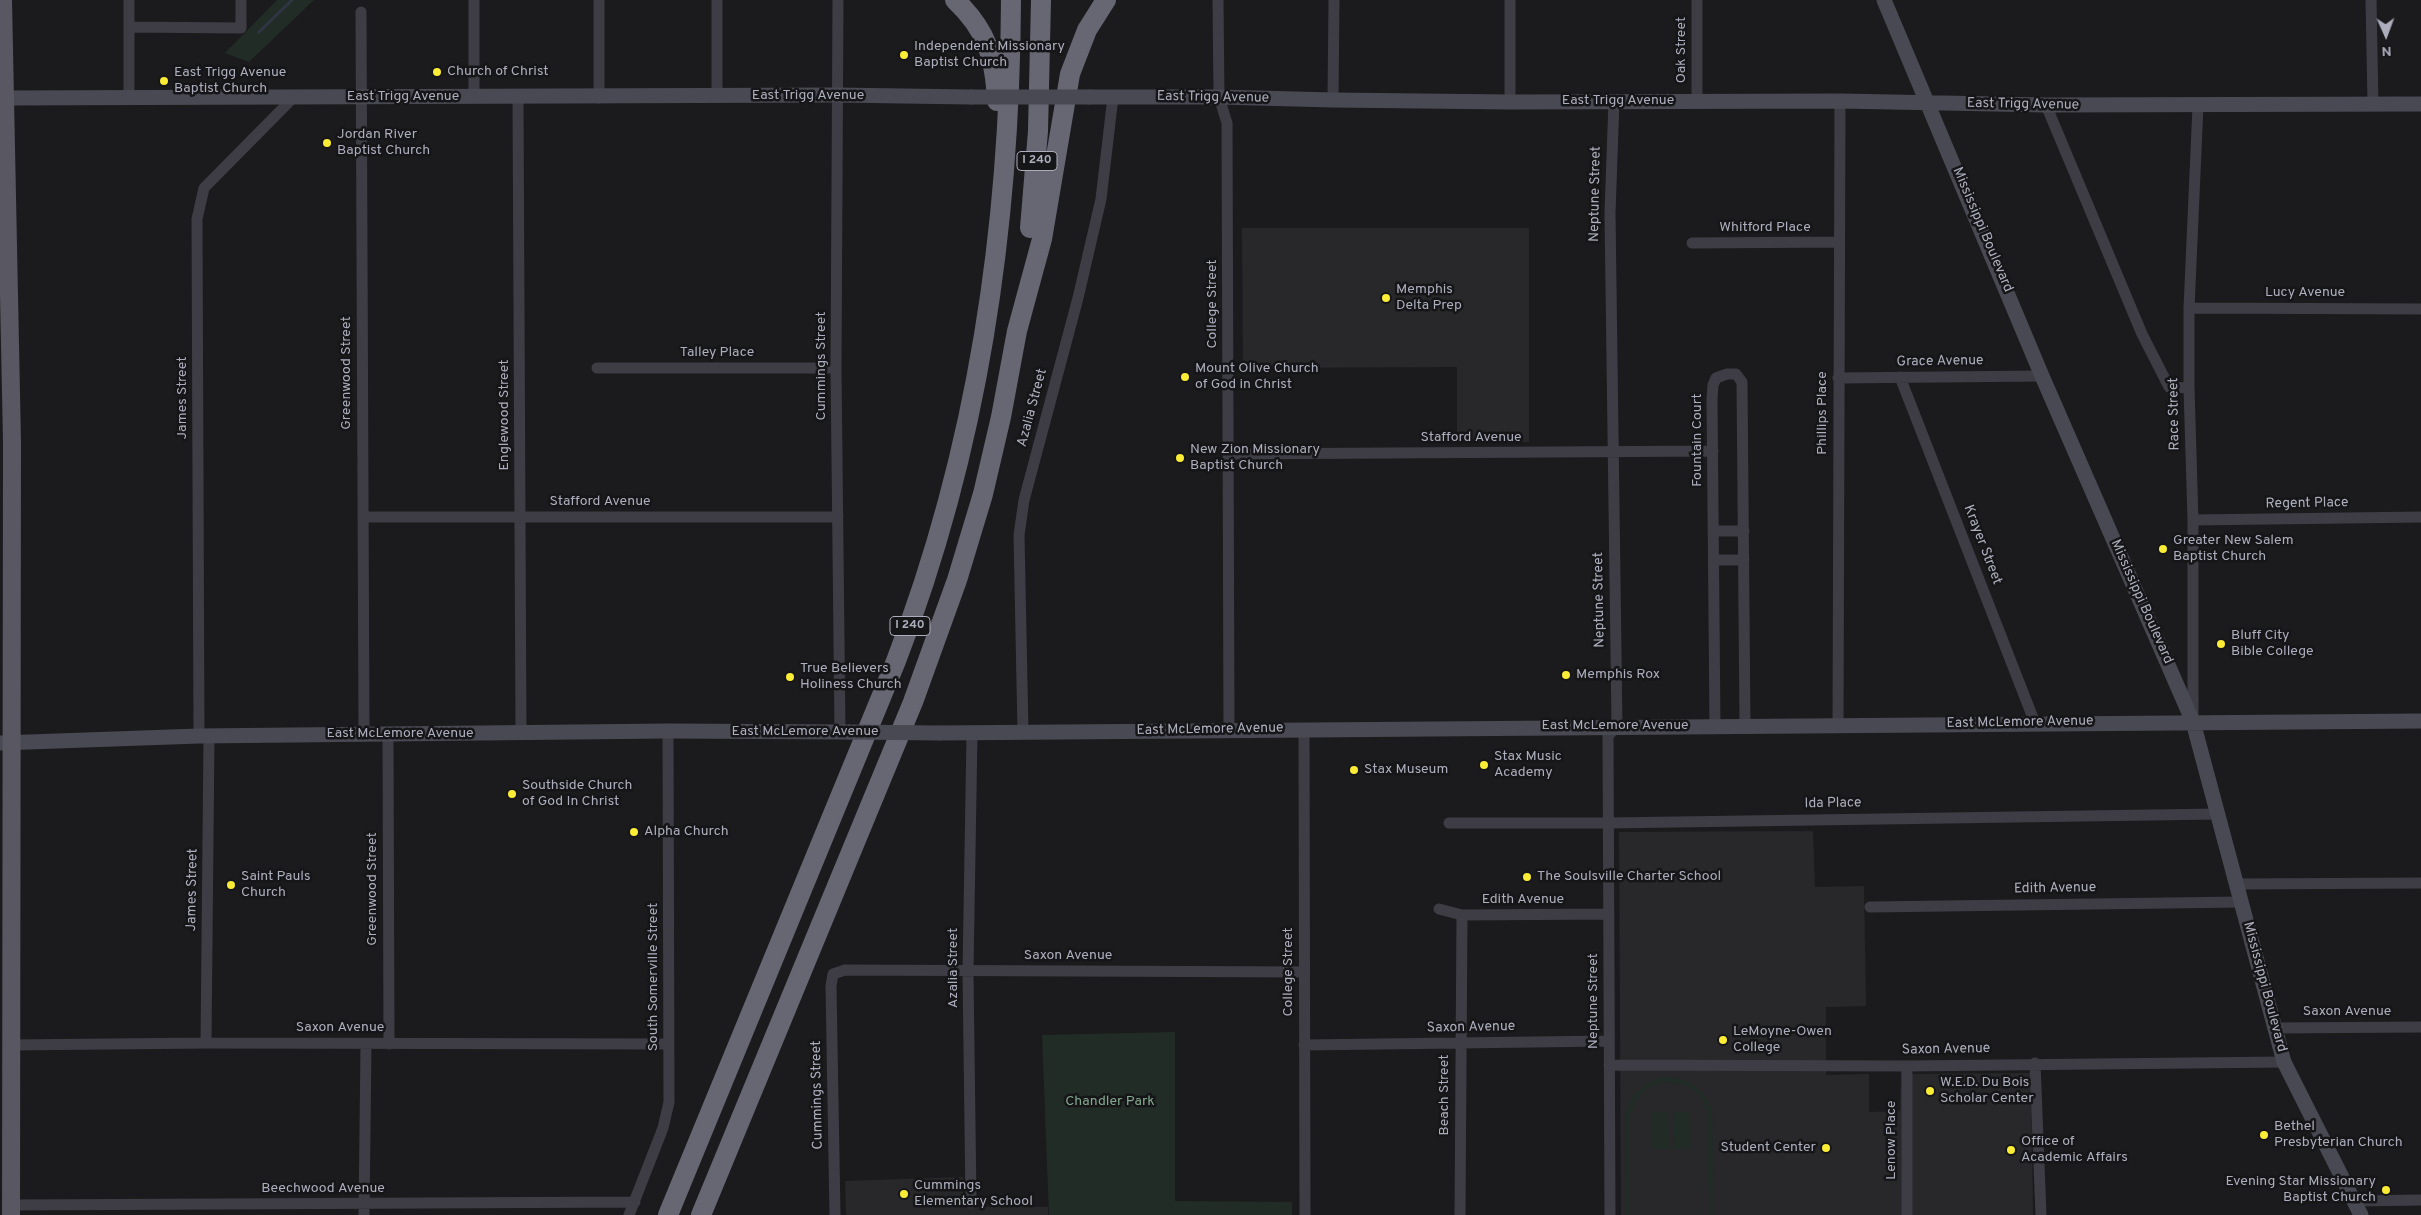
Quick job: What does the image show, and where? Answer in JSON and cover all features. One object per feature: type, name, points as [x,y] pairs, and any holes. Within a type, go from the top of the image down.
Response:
[{"type":"highway","points":[[955,0],[984,37],[994,61],[997,116],[1005,157]]},
{"type":"highway","name":"I 240","points":[[668,1215],[854,767],[913,617],[928,572],[962,451],[983,349],[994,277],[1005,157],[1011,0]]},
{"type":"highway","name":"I 240","points":[[701,1215],[926,670],[957,580],[983,494],[1019,322],[1035,184],[1041,72],[1041,0]]},
{"type":"highway","points":[[1019,322],[1042,239],[1070,74],[1080,44],[1106,0]]},
{"type":"main road","points":[[4,0],[6,98],[4,258],[12,442],[6,742],[11,1045],[11,1210]]},
{"type":"main road","name":"Mississippi Boulevard","points":[[1884,0],[1929,103],[2042,376],[2193,722],[2238,884],[2273,1028],[2284,1062],[2362,1215]]},
{"type":"main road","name":"East Trigg Avenue","points":[[6,98],[836,96],[1219,97],[1510,102],[1840,100],[2046,105],[2198,106],[2421,104]]},
{"type":"main road","name":"East McLemore Avenue","points":[[6,742],[364,734],[521,734],[668,731],[939,733],[1229,729],[2421,721]]},
{"type":"street","points":[[129,0],[129,99]]},
{"type":"street","points":[[129,27],[241,28],[241,0]]},
{"type":"street","points":[[474,0],[474,97]]},
{"type":"street","points":[[599,0],[599,98]]},
{"type":"street","points":[[717,0],[717,97]]},
{"type":"street","name":"Cummings Street","points":[[838,0],[836,368],[838,517],[845,732]]},
{"type":"street","name":"College Street","points":[[1218,0],[1219,97],[1227,123],[1229,729]]},
{"type":"street","points":[[1333,100],[1334,0]]},
{"type":"street","points":[[1510,0],[1510,102]]},
{"type":"street","name":"Oak Street","points":[[1697,0],[1697,100]]},
{"type":"street","points":[[2371,0],[2373,104]]},
{"type":"street","name":"Greenwood Street","points":[[361,12],[364,734]]},
{"type":"street","name":"Englewood Street","points":[[518,97],[521,734]]},
{"type":"street","name":"Azalia Street","points":[[1023,732],[1019,535],[1024,500],[1078,298],[1101,200],[1113,97]]},
{"type":"street","name":"James Street","points":[[206,1043],[197,219],[204,188],[293,98]]},
{"type":"street","name":"Phillips Place","points":[[1838,725],[1840,100]]},
{"type":"street","name":"Neptune Street","points":[[1610,1215],[1608,736],[1617,726],[1610,213],[1614,101]]},
{"type":"street","points":[[2046,105],[2130,306],[2155,359],[2170,387],[2189,388]]},
{"type":"street","name":"Race Street","points":[[2193,722],[2193,520],[2189,388],[2189,308],[2198,106]]},
{"type":"street","name":"Whitford Place","points":[[1692,243],[1839,242]]},
{"type":"street","name":"Lucy Avenue","points":[[2189,308],[2421,309]]},
{"type":"street","name":"Talley Place","points":[[597,368],[836,368]]},
{"type":"street","name":"Fountain Court","points":[[1715,726],[1713,384],[1716,378],[1727,374],[1736,374],[1742,382],[1745,726]]},
{"type":"street","name":"Grace Avenue","points":[[1838,378],[2042,376]]},
{"type":"street","name":"Krayer Street","points":[[1900,377],[2035,723]]},
{"type":"street","name":"Stafford Avenue","points":[[1229,454],[1714,451]]},
{"type":"street","name":"Stafford Avenue","points":[[363,517],[838,517]]},
{"type":"street","name":"Regent Place","points":[[2193,520],[2421,517]]},
{"type":"street","points":[[1714,531],[1744,531]]},
{"type":"street","points":[[1714,560],[1744,560]]},
{"type":"street","name":"College Street","points":[[1304,729],[1305,1215]]},
{"type":"street","name":"South Somerville Street","points":[[629,1215],[663,1128],[669,1102],[668,731]]},
{"type":"street","name":"Azalia Street","points":[[971,1203],[968,971],[972,732]]},
{"type":"street","name":"Greenwood Street","points":[[388,734],[389,1044]]},
{"type":"street","name":"Ida Place","points":[[1449,823],[1609,823],[2219,814]]},
{"type":"street","points":[[2238,884],[2421,883]]},
{"type":"street","name":"Edith Avenue","points":[[1870,907],[2242,902]]},
{"type":"street","name":"Edith Avenue","points":[[1439,909],[1462,915],[1609,914]]},
{"type":"street","name":"Beach Street","points":[[1460,1215],[1462,915]]},
{"type":"street","name":"Saxon Avenue","points":[[834,974],[845,970],[1304,972]]},
{"type":"street","name":"Cummings Street","points":[[834,974],[831,986],[835,1215]]},
{"type":"street","name":"Saxon Avenue","points":[[2273,1028],[2421,1027]]},
{"type":"street","name":"Saxon Avenue","points":[[1304,1045],[1609,1041]]},
{"type":"street","name":"Saxon Avenue","points":[[11,1045],[206,1043],[669,1044]]},
{"type":"street","points":[[364,1210],[366,1044]]},
{"type":"street","name":"Saxon Avenue","points":[[1609,1064],[1907,1066],[2284,1062]]},
{"type":"street","points":[[2035,1064],[2041,1215]]},
{"type":"street","name":"Lenow Place","points":[[1907,1066],[1907,1215]]},
{"type":"street","points":[[2355,1201],[2421,1200]]},
{"type":"street","name":"Beechwood Avenue","points":[[11,1210],[364,1210],[635,1202]]},
{"type":"shaded area","name":"Memphis Delta Prep","points":[[1242,228],[1529,228],[1529,442],[1457,442],[1457,367],[1243,368]]},
{"type":"shaded area","name":"LeMoyne-Owen College","points":[[1813,831],[1815,887],[1864,886],[1866,1006],[1826,1007],[1826,1075],[1869,1074],[1869,1112],[1900,1111],[1901,1074],[2031,1073],[2033,1215],[1621,1215],[1619,832]]},
{"type":"shaded area","name":"Cummings Elementary School","points":[[963,1177],[963,1207],[1048,1207],[1048,1215],[846,1215],[845,1181]]},
{"type":"green space","points":[[277,0],[314,0],[249,62],[225,53]]},
{"type":"green space","name":"Chandler Park","points":[[1175,1032],[1175,1201],[1292,1202],[1292,1215],[1049,1215],[1042,1035]]},
{"type":"green space","points":[[1664,1077],[1680,1079],[1694,1085],[1704,1095],[1712,1109],[1714,1215],[1709,1215],[1707,1112],[1704,1102],[1693,1089],[1684,1085],[1664,1082],[1649,1087],[1641,1093],[1630,1114],[1630,1215],[1625,1215],[1626,1111],[1632,1098],[1640,1089]]},
{"type":"green space","points":[[1668,1112],[1669,1149],[1652,1149],[1651,1113]]},
{"type":"green space","points":[[1673,1112],[1690,1112],[1691,1148],[1674,1149]]},
{"type":"waterway","points":[[259,32],[292,0]]},
{"type":"place","name":"Independent Missionary Baptist Church","points":[[904,55]]},
{"type":"place","name":"Church of Christ","points":[[437,72]]},
{"type":"place","name":"East Trigg Avenue Baptist Church","points":[[164,81]]},
{"type":"place","name":"Jordan River Baptist Church","points":[[327,143]]},
{"type":"place","name":"Memphis Delta Prep","points":[[1386,298]]},
{"type":"place","name":"Mount Olive Church of God in Christ","points":[[1185,377]]},
{"type":"place","name":"New Zion Missionary Baptist Church","points":[[1180,458]]},
{"type":"place","name":"Greater New Salem Baptist Church","points":[[2163,549]]},
{"type":"place","name":"Bluff City Bible College","points":[[2221,644]]},
{"type":"place","name":"Memphis Rox","points":[[1566,675]]},
{"type":"place","name":"True Believers Holiness Church","points":[[790,677]]},
{"type":"place","name":"Stax Music Academy","points":[[1484,765]]},
{"type":"place","name":"Stax Museum","points":[[1354,770]]},
{"type":"place","name":"Southside Church of God In Christ","points":[[512,794]]},
{"type":"place","name":"Alpha Church","points":[[634,832]]},
{"type":"place","name":"The Soulsville Charter School","points":[[1527,877]]},
{"type":"place","name":"Saint Pauls Church","points":[[231,885]]},
{"type":"place","name":"LeMoyne-Owen College","points":[[1723,1040]]},
{"type":"place","name":"W.E.D. Du Bois Scholar Center","points":[[1930,1091]]},
{"type":"place","name":"Bethel Presbyterian Church","points":[[2264,1135]]},
{"type":"place","name":"Student Center","points":[[1826,1148]]},
{"type":"place","name":"Office of Academic Affairs","points":[[2011,1150]]},
{"type":"place","name":"Evening Star Missionary Baptist Church","points":[[2386,1190]]},
{"type":"place","name":"Cummings Elementary School","points":[[904,1194]]}]
